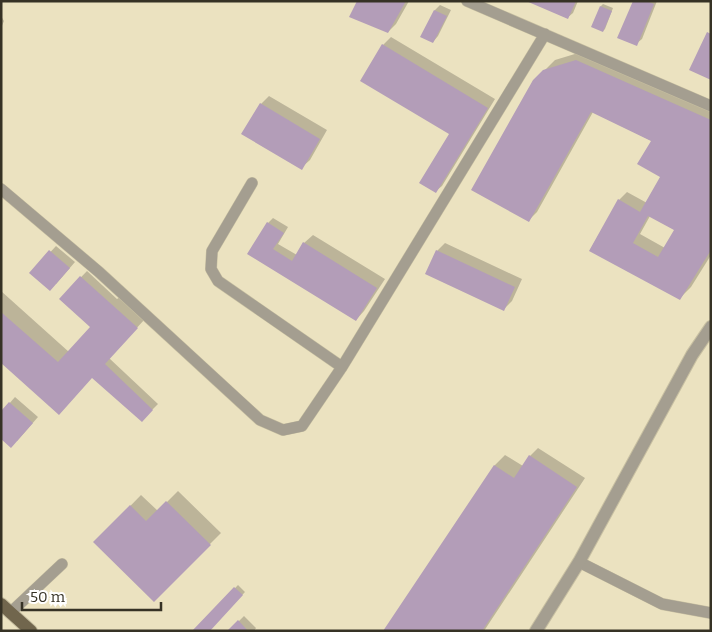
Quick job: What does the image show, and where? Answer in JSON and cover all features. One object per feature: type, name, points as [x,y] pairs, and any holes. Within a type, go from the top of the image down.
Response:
[{"type":"main road","points":[[6,608],[30,631]]},
{"type":"street","points":[[536,631],[579,562],[692,355],[711,327]]},
{"type":"lane","points":[[467,1],[711,106]]},
{"type":"lane","points":[[1,189],[98,272],[260,420],[283,430],[302,426],[342,367],[545,34]]},
{"type":"lane","points":[[252,183],[212,251],[212,269],[218,281],[342,367]]},
{"type":"lane","points":[[579,562],[662,604],[711,613]]},
{"type":"lane","points":[[6,608],[62,564]]},
{"type":"building","points":[[357,1],[406,1],[388,33],[349,17]]},
{"type":"building","points":[[526,1],[576,1],[568,19]]},
{"type":"building","points":[[633,1],[646,1],[654,4],[637,46],[617,38]]},
{"type":"building","points":[[600,6],[612,11],[603,32],[591,27]]},
{"type":"building","points":[[434,10],[447,16],[433,43],[420,37]]},
{"type":"building","points":[[707,32],[711,34],[711,80],[689,70]]},
{"type":"building","points":[[382,44],[488,108],[436,193],[419,183],[449,134],[360,81]]},
{"type":"building","points":[[576,60],[711,120],[711,250],[680,300],[589,251],[618,199],[640,212],[660,177],[637,164],[651,141],[591,112],[529,222],[471,190],[533,80],[543,70]],"holes":[[[648,216],[674,230],[658,257],[633,243]]]},
{"type":"building","points":[[260,103],[320,139],[302,170],[241,134]]},
{"type":"building","points":[[267,222],[284,233],[273,249],[292,261],[303,242],[377,288],[356,321],[247,254]]},
{"type":"building","points":[[49,250],[70,268],[50,291],[29,273]]},
{"type":"building","points":[[436,250],[515,287],[504,311],[425,274]]},
{"type":"building","points":[[80,276],[138,328],[105,364],[153,410],[142,422],[92,378],[59,415],[1,363],[1,312],[58,362],[90,327],[59,299]]},
{"type":"building","points":[[9,402],[33,423],[11,448],[1,439],[1,411]]},
{"type":"building","points":[[529,455],[577,487],[482,631],[383,631],[494,465],[514,478]]},
{"type":"building","points":[[166,501],[211,545],[154,602],[93,542],[130,505],[146,521]]},
{"type":"building","points":[[234,587],[243,595],[210,631],[192,631]]},
{"type":"building","points":[[238,620],[248,631],[227,631]]}]
